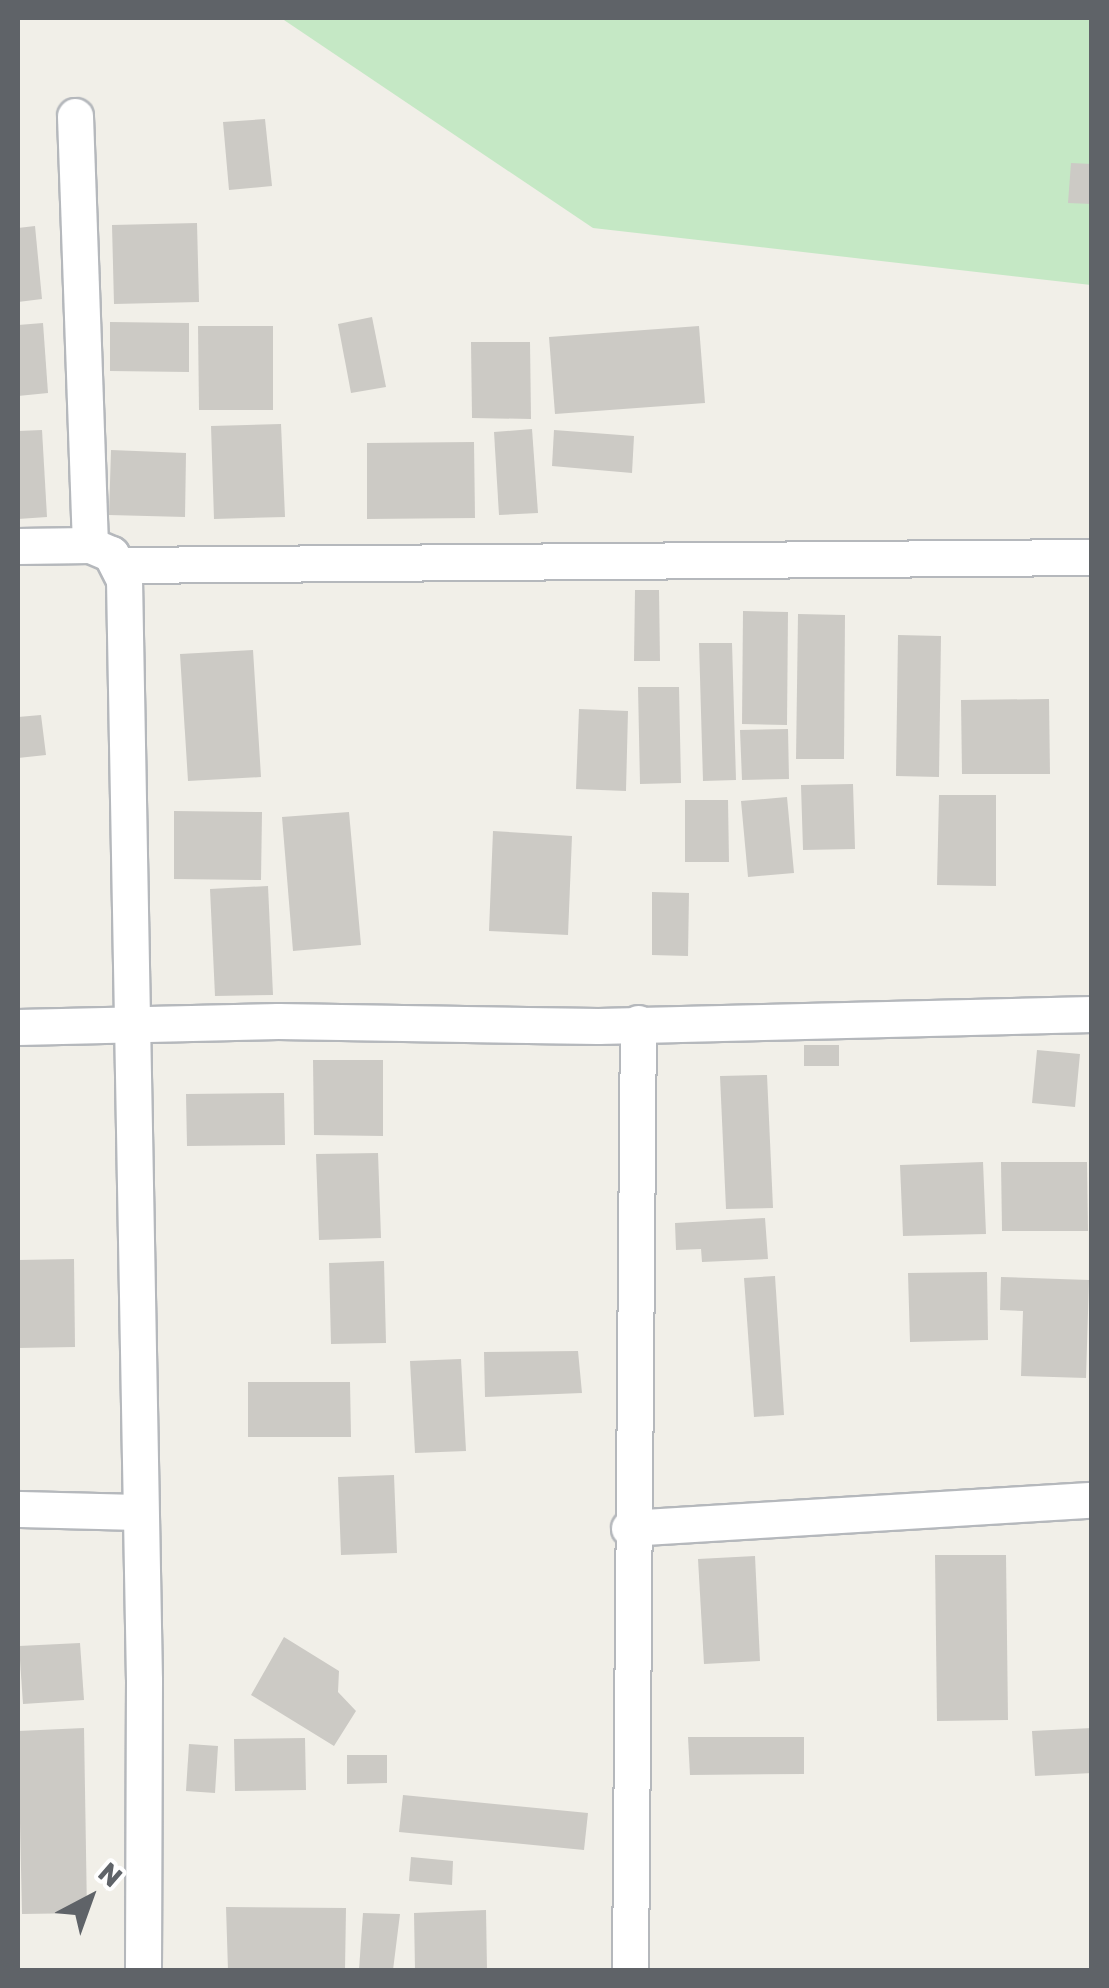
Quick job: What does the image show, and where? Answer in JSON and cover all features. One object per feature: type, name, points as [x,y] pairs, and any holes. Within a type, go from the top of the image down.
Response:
[{"type":"street","points":[[75,116],[104,555],[124,579],[144,1970]]},
{"type":"street","points":[[18,546],[104,555],[1092,558]]},
{"type":"street","points":[[18,1027],[638,1023],[1092,1014]]},
{"type":"street","points":[[630,1970],[629,1528],[638,1023]]},
{"type":"street","points":[[629,1528],[1092,1500]]},
{"type":"street","points":[[18,1510],[140,1512]]},
{"type":"green space","points":[[281,18],[1091,18],[1091,285],[593,228]]},
{"type":"building","points":[[265,119],[272,186],[229,190],[223,122]]},
{"type":"building","points":[[1071,163],[1092,164],[1092,204],[1068,203]]},
{"type":"building","points":[[197,223],[199,302],[114,304],[112,225]]},
{"type":"building","points":[[35,226],[42,299],[18,302],[18,228]]},
{"type":"building","points":[[372,317],[386,387],[351,393],[338,324]]},
{"type":"building","points":[[110,322],[189,323],[189,372],[110,371]]},
{"type":"building","points":[[43,323],[48,393],[18,396],[18,325]]},
{"type":"building","points":[[198,326],[273,326],[273,410],[199,410]]},
{"type":"building","points":[[699,326],[705,403],[555,414],[549,337]]},
{"type":"building","points":[[471,342],[530,342],[531,419],[472,418]]},
{"type":"building","points":[[281,424],[285,517],[214,519],[211,426]]},
{"type":"building","points":[[532,429],[538,513],[499,515],[494,432]]},
{"type":"building","points":[[42,430],[47,517],[18,519],[18,431]]},
{"type":"building","points":[[554,430],[634,436],[632,473],[552,466]]},
{"type":"building","points":[[474,442],[475,518],[367,519],[367,443]]},
{"type":"building","points":[[111,450],[186,453],[185,517],[109,515]]},
{"type":"building","points":[[635,590],[659,590],[660,661],[634,661]]},
{"type":"building","points":[[743,611],[788,612],[787,725],[742,724]]},
{"type":"building","points":[[798,614],[845,615],[844,759],[796,759]]},
{"type":"building","points":[[898,635],[941,636],[939,777],[896,776]]},
{"type":"building","points":[[699,643],[732,643],[736,780],[703,781]]},
{"type":"building","points":[[253,650],[261,777],[188,781],[180,654]]},
{"type":"building","points":[[638,687],[679,687],[681,783],[640,784]]},
{"type":"building","points":[[1049,699],[1050,774],[962,774],[961,700]]},
{"type":"building","points":[[579,709],[628,711],[626,791],[576,789]]},
{"type":"building","points":[[41,715],[46,755],[18,758],[18,717]]},
{"type":"building","points":[[788,729],[789,779],[742,780],[740,730]]},
{"type":"building","points":[[853,784],[855,849],[803,850],[801,785]]},
{"type":"building","points":[[939,795],[996,795],[996,886],[937,885]]},
{"type":"building","points":[[787,797],[794,873],[748,877],[741,801]]},
{"type":"building","points":[[685,800],[728,800],[729,862],[685,862]]},
{"type":"building","points":[[174,811],[262,812],[261,880],[174,879]]},
{"type":"building","points":[[349,812],[361,945],[293,951],[282,817]]},
{"type":"building","points":[[493,831],[572,836],[568,935],[489,931]]},
{"type":"building","points":[[268,886],[273,995],[215,996],[210,889]]},
{"type":"building","points":[[652,892],[689,893],[688,956],[652,955]]},
{"type":"building","points":[[804,1045],[839,1045],[839,1066],[804,1066]]},
{"type":"building","points":[[1037,1050],[1080,1054],[1075,1107],[1032,1103]]},
{"type":"building","points":[[313,1060],[383,1060],[383,1136],[314,1135]]},
{"type":"building","points":[[767,1075],[773,1208],[726,1209],[720,1076]]},
{"type":"building","points":[[284,1093],[285,1145],[187,1146],[186,1094]]},
{"type":"building","points":[[378,1153],[381,1238],[319,1240],[316,1154]]},
{"type":"building","points":[[983,1162],[986,1234],[903,1236],[900,1165]]},
{"type":"building","points":[[1001,1162],[1087,1162],[1088,1231],[1002,1231]]},
{"type":"building","points":[[765,1218],[768,1259],[702,1262],[701,1249],[676,1250],[675,1223]]},
{"type":"building","points":[[74,1259],[75,1347],[18,1348],[18,1260]]},
{"type":"building","points":[[384,1261],[386,1343],[331,1344],[329,1263]]},
{"type":"building","points":[[987,1272],[988,1340],[910,1342],[908,1273]]},
{"type":"building","points":[[775,1276],[784,1415],[754,1417],[744,1278]]},
{"type":"building","points":[[1001,1277],[1089,1280],[1086,1378],[1021,1376],[1023,1311],[1000,1310]]},
{"type":"building","points":[[578,1351],[582,1393],[485,1397],[484,1352]]},
{"type":"building","points":[[461,1359],[466,1451],[415,1453],[410,1361]]},
{"type":"building","points":[[248,1382],[350,1382],[351,1437],[248,1437]]},
{"type":"building","points":[[394,1475],[397,1553],[341,1555],[338,1477]]},
{"type":"building","points":[[935,1555],[1006,1555],[1008,1720],[937,1721]]},
{"type":"building","points":[[755,1556],[760,1661],[704,1664],[698,1559]]},
{"type":"building","points":[[284,1637],[339,1671],[338,1692],[356,1711],[334,1746],[251,1695]]},
{"type":"building","points":[[80,1643],[84,1700],[23,1704],[19,1646]]},
{"type":"building","points":[[84,1728],[87,1913],[22,1914],[18,1731]]},
{"type":"building","points":[[1092,1728],[1092,1773],[1035,1776],[1032,1731]]},
{"type":"building","points":[[688,1737],[804,1737],[804,1774],[690,1775]]},
{"type":"building","points":[[305,1738],[306,1790],[235,1791],[234,1739]]},
{"type":"building","points":[[189,1744],[218,1746],[215,1793],[186,1791]]},
{"type":"building","points":[[347,1755],[387,1755],[387,1783],[347,1784]]},
{"type":"building","points":[[403,1795],[588,1813],[584,1850],[399,1832]]},
{"type":"building","points":[[411,1857],[453,1861],[452,1885],[409,1881]]},
{"type":"building","points":[[226,1907],[346,1908],[345,1970],[228,1970]]},
{"type":"building","points":[[486,1910],[487,1970],[415,1970],[414,1913]]},
{"type":"building","points":[[363,1913],[400,1914],[393,1970],[359,1970]]}]
